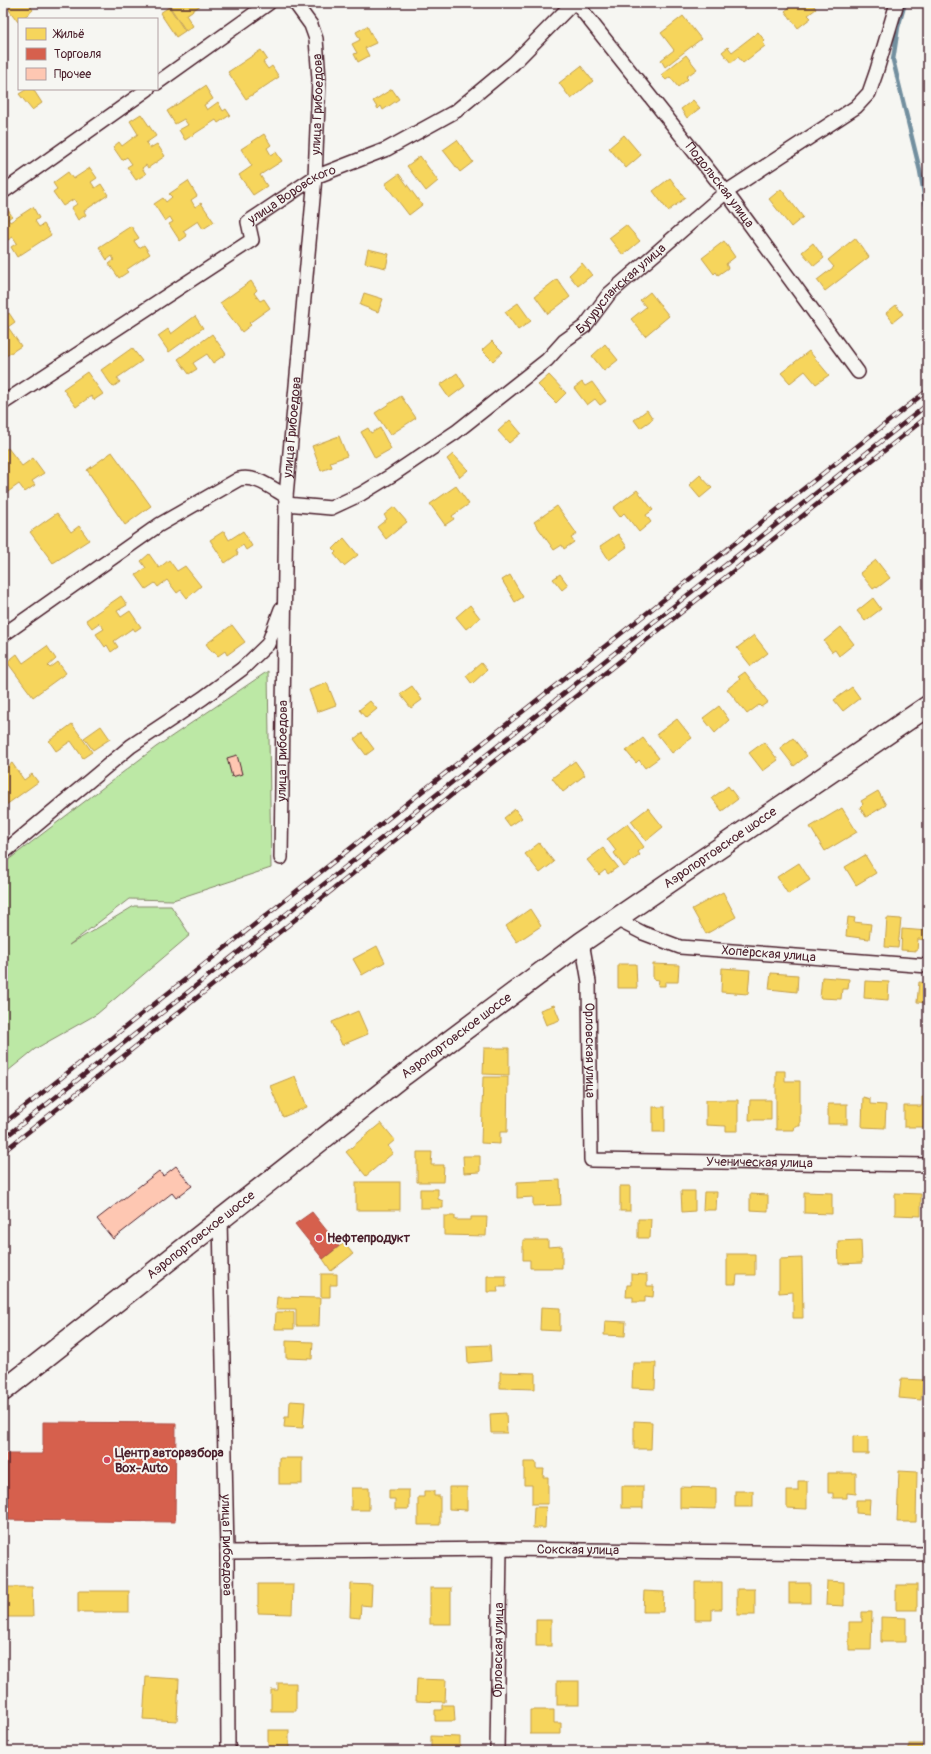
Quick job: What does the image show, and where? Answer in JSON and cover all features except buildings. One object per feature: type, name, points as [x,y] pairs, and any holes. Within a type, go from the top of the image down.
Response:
[{"type":"main road","name":"Аэропортовское шоссе","points":[[3,1391],[404,1075],[582,942],[928,706]]},
{"type":"street","points":[[158,82],[270,3]]},
{"type":"street","name":"улица Грибоедова","points":[[280,858],[286,500],[315,177],[319,79],[316,38],[311,25],[295,3]]},
{"type":"street","name":"улица Воровского","points":[[3,403],[252,240],[248,222],[315,177],[387,149],[456,111],[514,63],[575,3]]},
{"type":"street","name":"Подольская улица","points":[[575,3],[726,192],[858,372]]},
{"type":"street","name":"Бугурусланская улица","points":[[286,500],[331,508],[361,494],[456,432],[547,360],[564,341],[585,326],[609,294],[726,192],[856,107],[869,93],[897,3]]},
{"type":"street","points":[[3,192],[147,90]]},
{"type":"street","points":[[3,636],[159,525],[239,479],[247,477],[256,479],[286,500]]},
{"type":"street","points":[[3,854],[131,746],[203,698],[242,669],[268,644],[284,600]]},
{"type":"street","name":"Хопёрская улица","points":[[616,919],[643,933],[680,947],[928,966]]},
{"type":"street","name":"Орловская улица","points":[[582,942],[588,982],[591,1160]]},
{"type":"street","name":"Ученическая улица","points":[[591,1160],[928,1165]]},
{"type":"street","name":"улица Грибоедова","points":[[220,1219],[227,1552],[228,1751]]},
{"type":"street","name":"Орловская улица","points":[[496,1751],[500,1550]]},
{"type":"street","name":"Сокская улица","points":[[227,1552],[500,1550],[928,1554]]},
{"type":"green space","points":[[268,671],[271,868],[173,900],[129,899],[69,945],[134,906],[171,906],[190,935],[97,1014],[35,1049],[3,1075],[3,864],[156,747]]},
{"type":"waterway","points":[[905,3],[898,27],[893,60],[920,171],[928,216]]},
{"type":"railway","points":[[3,1124],[928,390]]},
{"type":"railway","points":[[3,1139],[928,404]]},
{"type":"railway","points":[[3,1152],[928,416]]},
{"type":"place","name":"Нефтепродукт","points":[[319,1238]]},
{"type":"place","name":"Центр авторазбора Box-Auto","points":[[107,1460]]}]
